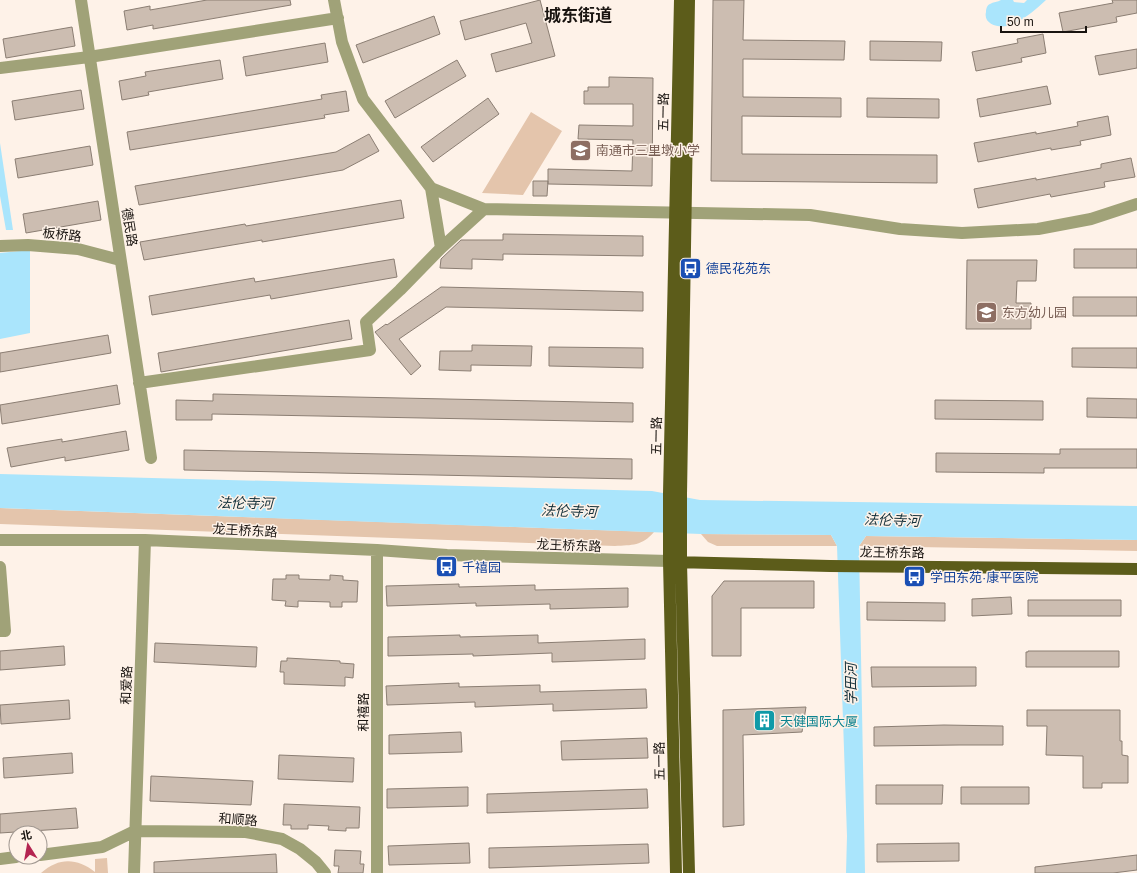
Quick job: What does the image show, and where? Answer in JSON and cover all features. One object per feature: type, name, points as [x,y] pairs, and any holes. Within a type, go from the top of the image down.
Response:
[{"type":"main road","name":"五一路","points":[[680,0],[681,213]]},
{"type":"main road","name":"五一路","points":[[676,873],[675,494],[681,213],[689,0]]},
{"type":"main road","name":"五一路","points":[[675,562],[688,873]]},
{"type":"main road","name":"龙王桥东路","points":[[675,562],[830,566],[1137,569]]},
{"type":"street","name":"德民路","points":[[81,0],[151,458]]},
{"type":"street","points":[[334,0],[342,42],[363,99],[431,188],[441,248]]},
{"type":"street","points":[[0,68],[89,57],[338,18]]},
{"type":"street","points":[[431,188],[484,209],[810,215],[900,229],[962,233],[1038,229],[1091,219],[1137,204]]},
{"type":"street","points":[[139,383],[370,350],[366,322],[441,248],[484,209]]},
{"type":"street","name":"板桥路","points":[[0,246],[28,245],[78,249],[120,260]]},
{"type":"street","name":"龙王桥东路","points":[[0,540],[144,540],[377,550],[447,555],[675,562]]},
{"type":"street","name":"和爱路","points":[[134,873],[144,540]]},
{"type":"street","name":"和禧路","points":[[377,550],[377,873]]},
{"type":"street","points":[[0,567],[5,630],[0,631]]},
{"type":"street","points":[[48,854],[102,847],[136,831]]},
{"type":"street","name":"和顺路","points":[[136,831],[246,832],[282,839],[300,849],[316,862],[325,873]]},
{"type":"shaded area","points":[[531,112],[562,131],[523,195],[482,193]]},
{"type":"shaded area","points":[[0,508],[654,532],[650,537],[636,544],[615,546],[0,524]]},
{"type":"shaded area","points":[[701,534],[831,535],[837,546],[717,546],[708,542]]},
{"type":"shaded area","points":[[866,536],[1137,540],[1137,551],[859,546]]},
{"type":"shaded area","points":[[107,858],[108,873],[41,873],[54,864],[68,861],[82,864],[95,872],[95,859]]},
{"type":"water","points":[[1001,0],[1013,0],[1014,2],[1024,3],[1027,0],[1046,0],[1033,12],[1013,24],[1007,26],[996,26],[987,20],[986,10],[988,5],[991,3]]},
{"type":"water","points":[[0,143],[13,230],[6,230],[0,196]]},
{"type":"water","points":[[30,250],[30,333],[0,339],[0,253]]},
{"type":"water","points":[[0,474],[652,491],[700,500],[1137,506],[1137,540],[866,536],[859,546],[865,873],[846,873],[847,836],[837,546],[831,535],[701,534],[0,508]]},
{"type":"building","points":[[207,0],[290,0],[291,5],[153,29],[153,25],[127,30],[124,11],[150,6],[150,10]]},
{"type":"building","points":[[540,0],[555,56],[496,72],[491,54],[532,43],[526,23],[465,40],[460,21]]},
{"type":"building","points":[[713,0],[744,0],[743,40],[845,41],[844,60],[743,59],[743,97],[841,98],[841,117],[742,116],[742,154],[937,155],[937,183],[711,181]]},
{"type":"building","points":[[1112,0],[1137,0],[1137,13],[1116,17],[1117,22],[1063,32],[1059,13],[1113,3]]},
{"type":"building","points":[[434,16],[440,34],[363,63],[356,45]]},
{"type":"building","points":[[72,27],[75,46],[6,58],[3,39]]},
{"type":"building","points":[[1043,34],[1046,53],[1021,58],[1022,62],[976,71],[972,52],[1018,43],[1017,39]]},
{"type":"building","points":[[870,41],[942,42],[941,61],[870,60]]},
{"type":"building","points":[[325,43],[328,62],[246,76],[243,57]]},
{"type":"building","points":[[1137,49],[1137,68],[1099,75],[1095,56]]},
{"type":"building","points":[[220,60],[223,79],[148,92],[149,95],[122,100],[119,81],[146,76],[145,72]]},
{"type":"building","points":[[457,60],[466,76],[395,118],[385,101]]},
{"type":"building","points":[[609,77],[653,78],[652,186],[548,184],[548,169],[632,171],[633,140],[578,139],[579,125],[633,126],[633,104],[584,104],[584,91],[588,91],[588,87],[609,87]]},
{"type":"building","points":[[1047,86],[1051,104],[980,117],[977,99]]},
{"type":"building","points":[[81,90],[84,109],[15,120],[12,101]]},
{"type":"building","points":[[346,91],[349,111],[324,115],[325,118],[130,150],[127,132],[322,99],[321,95]]},
{"type":"building","points":[[488,98],[499,114],[433,162],[421,147]]},
{"type":"building","points":[[867,98],[939,99],[939,118],[867,117]]},
{"type":"building","points":[[1108,116],[1111,135],[1080,141],[1081,145],[1051,150],[1051,148],[978,162],[974,143],[1078,126],[1077,122]]},
{"type":"building","points":[[369,134],[379,151],[343,170],[139,205],[135,186],[336,152]]},
{"type":"building","points":[[90,146],[93,165],[18,178],[15,159]]},
{"type":"building","points":[[1131,158],[1135,177],[1104,182],[1105,187],[1051,197],[1050,194],[978,208],[974,189],[1036,178],[1036,180],[1101,168],[1101,164]]},
{"type":"building","points":[[533,181],[548,181],[547,196],[533,196]]},
{"type":"building","points":[[401,200],[404,218],[262,242],[262,240],[144,260],[140,242],[245,224],[246,226]]},
{"type":"building","points":[[98,201],[101,220],[26,233],[23,214]]},
{"type":"building","points":[[503,234],[643,236],[643,256],[503,254],[503,260],[472,259],[472,269],[440,268],[441,259],[461,240],[503,240]]},
{"type":"building","points":[[1074,249],[1137,249],[1137,268],[1074,268]]},
{"type":"building","points":[[394,259],[397,277],[271,299],[270,295],[152,315],[149,296],[254,278],[255,282]]},
{"type":"building","points":[[967,260],[1037,260],[1036,281],[1017,281],[1016,303],[1031,303],[1031,329],[966,329]]},
{"type":"building","points":[[441,287],[643,292],[643,311],[446,307],[399,339],[421,366],[411,375],[375,332]]},
{"type":"building","points":[[1073,297],[1137,297],[1137,316],[1073,316]]},
{"type":"building","points":[[349,320],[352,339],[161,372],[158,353]]},
{"type":"building","points":[[108,335],[111,353],[0,372],[0,353]]},
{"type":"building","points":[[472,345],[532,346],[531,366],[471,365],[471,371],[439,370],[440,351],[472,351]]},
{"type":"building","points":[[549,347],[643,348],[643,368],[549,366]]},
{"type":"building","points":[[1072,348],[1137,348],[1137,368],[1072,367]]},
{"type":"building","points":[[117,385],[120,404],[2,424],[0,405]]},
{"type":"building","points":[[213,394],[633,403],[633,422],[212,414],[212,420],[176,420],[176,400],[213,401]]},
{"type":"building","points":[[1087,398],[1137,399],[1137,418],[1087,417]]},
{"type":"building","points":[[935,400],[1043,401],[1043,420],[935,419]]},
{"type":"building","points":[[126,431],[129,450],[65,461],[65,457],[11,467],[7,448],[62,439],[62,442]]},
{"type":"building","points":[[1060,449],[1137,449],[1137,468],[1044,468],[1044,473],[936,472],[936,453],[1060,454]]},
{"type":"building","points":[[184,450],[632,459],[632,479],[184,470]]},
{"type":"building","points":[[286,575],[299,575],[299,579],[330,580],[330,575],[343,576],[343,580],[358,581],[357,602],[342,602],[342,607],[330,607],[330,602],[298,601],[298,607],[285,606],[286,601],[272,600],[273,579],[286,579]]},
{"type":"building","points":[[724,581],[814,581],[814,608],[741,608],[741,656],[712,656],[712,596]]},
{"type":"building","points":[[459,584],[459,587],[535,585],[535,590],[628,588],[628,607],[550,609],[550,604],[476,606],[476,603],[387,606],[386,586]]},
{"type":"building","points":[[1011,597],[1012,614],[972,616],[972,599]]},
{"type":"building","points":[[1028,600],[1121,600],[1121,616],[1028,616]]},
{"type":"building","points":[[867,602],[945,603],[945,621],[867,620]]},
{"type":"building","points":[[460,635],[460,637],[538,635],[538,643],[645,639],[645,659],[552,662],[552,653],[473,656],[473,654],[388,656],[388,637]]},
{"type":"building","points":[[155,643],[257,647],[256,667],[154,662]]},
{"type":"building","points":[[64,646],[65,665],[0,670],[0,651]]},
{"type":"building","points":[[1119,651],[1119,667],[1026,667],[1026,652]]},
{"type":"building","points":[[287,658],[340,661],[340,663],[354,664],[353,678],[345,677],[345,686],[284,684],[284,672],[280,672],[281,661],[287,661]]},
{"type":"building","points":[[871,667],[976,667],[976,686],[872,687]]},
{"type":"building","points":[[459,683],[459,687],[540,685],[540,692],[646,689],[647,708],[553,711],[553,704],[475,707],[475,702],[387,705],[386,686]]},
{"type":"building","points":[[69,700],[70,719],[1,724],[0,705]]},
{"type":"building","points":[[806,707],[802,732],[743,735],[744,825],[723,827],[723,710]]},
{"type":"building","points":[[1027,710],[1120,710],[1120,741],[1122,741],[1122,755],[1128,756],[1128,783],[1102,783],[1102,788],[1083,788],[1083,756],[1046,755],[1047,726],[1027,726]]},
{"type":"building","points":[[944,725],[1003,726],[1003,745],[874,746],[874,727]]},
{"type":"building","points":[[461,732],[462,752],[389,754],[389,735]]},
{"type":"building","points":[[647,738],[648,758],[562,760],[561,741]]},
{"type":"building","points":[[72,753],[73,773],[4,778],[3,758]]},
{"type":"building","points":[[279,755],[354,758],[353,782],[278,779]]},
{"type":"building","points":[[151,776],[253,781],[251,805],[150,801]]},
{"type":"building","points":[[876,785],[943,785],[942,804],[876,804]]},
{"type":"building","points":[[468,787],[468,806],[387,808],[387,789]]},
{"type":"building","points":[[961,787],[1029,787],[1029,804],[961,804]]},
{"type":"building","points":[[647,789],[648,808],[487,813],[487,794]]},
{"type":"building","points":[[284,804],[360,807],[359,828],[346,828],[346,831],[328,830],[329,826],[308,825],[308,829],[291,829],[291,825],[283,825]]},
{"type":"building","points":[[76,808],[78,828],[48,830],[48,825],[8,825],[8,832],[0,833],[0,814]]},
{"type":"building","points":[[469,843],[470,863],[389,865],[388,846]]},
{"type":"building","points":[[959,843],[959,861],[877,862],[877,844]]},
{"type":"building","points":[[648,844],[649,863],[489,868],[489,848]]},
{"type":"building","points":[[335,850],[361,851],[360,864],[364,864],[363,873],[338,873],[339,866],[334,866]]},
{"type":"building","points":[[276,854],[277,873],[154,873],[154,862]]},
{"type":"building","points":[[1137,855],[1137,870],[1113,873],[1035,873],[1035,867]]},
{"type":"place","name":"南通市三里墩小学","points":[[581,150]]},
{"type":"place","name":"德民花苑东","points":[[691,268]]},
{"type":"place","name":"东方幼儿园","points":[[987,312]]},
{"type":"place","name":"千禧园","points":[[447,567]]},
{"type":"place","name":"学田东苑·康平医院","points":[[915,577]]},
{"type":"place","name":"天健国际大厦","points":[[764,721]]},
{"type":"district","name":"城东街道","points":[[578,15]]},
{"type":"water label","name":"法伦寺河","points":[[245,503]]},
{"type":"water label","name":"法伦寺河","points":[[569,511]]},
{"type":"water label","name":"法伦寺河","points":[[892,520]]},
{"type":"water label","name":"学田河","points":[[851,684]]}]
